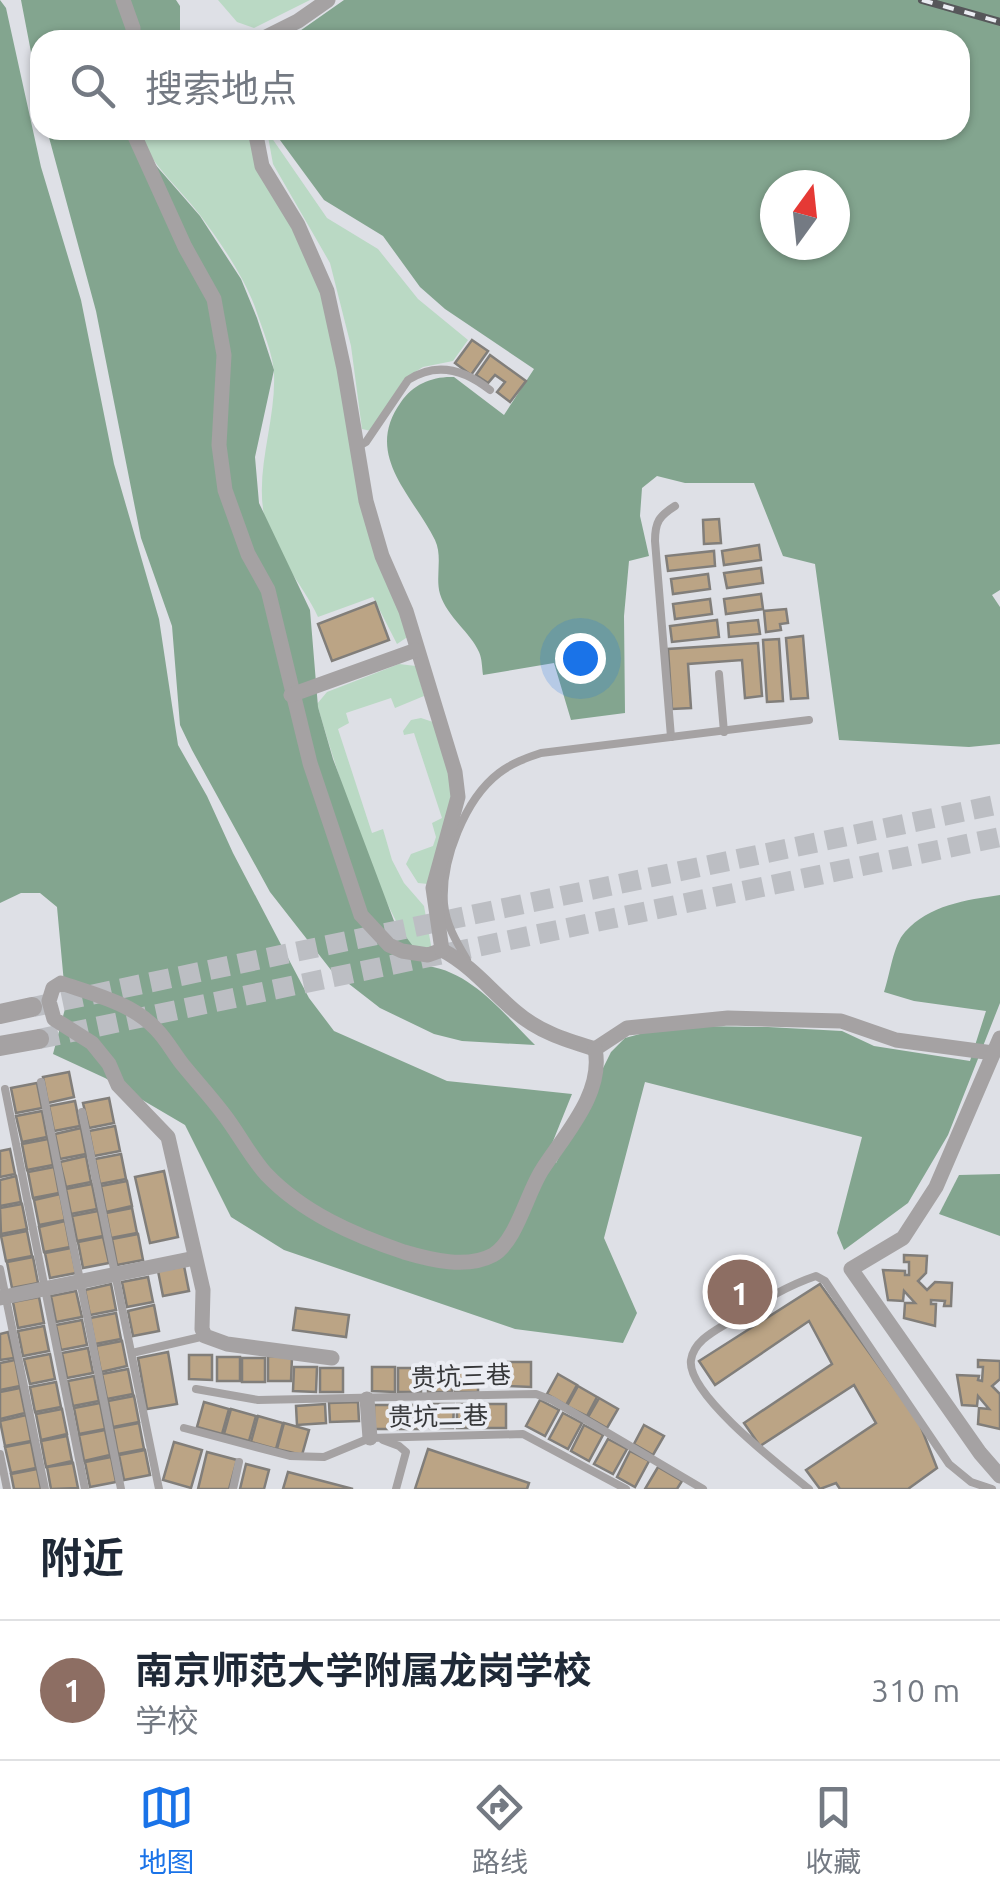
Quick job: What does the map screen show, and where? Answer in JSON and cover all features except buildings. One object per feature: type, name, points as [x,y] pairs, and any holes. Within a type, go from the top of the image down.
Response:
[{"type":"street","points":[[124,0],[133,30]]},
{"type":"street","points":[[280,30],[328,0]]},
{"type":"street","points":[[137,140],[185,247],[214,299],[224,355],[219,445],[226,490],[248,554],[268,590],[291,695],[361,916],[389,944],[402,951],[428,955],[442,950]]},
{"type":"street","points":[[257,140],[262,166],[298,225],[327,291],[366,501],[382,556],[406,611],[457,784],[458,796],[433,888],[442,950]]},
{"type":"street","points":[[291,695],[416,650]]},
{"type":"street","points":[[442,950],[472,968],[516,1013],[549,1034],[595,1049]]},
{"type":"street","points":[[332,1358],[227,1344],[205,1336],[202,1290],[168,1137],[118,1085],[109,1064],[92,1043],[54,1019],[49,1010],[53,988],[61,983],[130,1009],[156,1028],[266,1174],[299,1204],[354,1234],[420,1257],[452,1262],[494,1254],[507,1242],[539,1174],[598,1076],[595,1049]]},
{"type":"street","points":[[0,1014],[32,1007]]},
{"type":"street","points":[[595,1049],[628,1028],[728,1018],[841,1021],[896,1040],[997,1045],[936,1187],[902,1238],[852,1269],[1000,1476]]},
{"type":"street","points":[[0,1046],[39,1039]]},
{"type":"street","points":[[3,1297],[195,1258]]},
{"type":"street","points":[[367,1400],[370,1438]]},
{"type":"lane","points":[[357,447],[366,442],[408,380],[416,375],[450,368],[490,390]]},
{"type":"lane","points":[[671,738],[655,524],[675,506]]},
{"type":"lane","points":[[720,674],[724,732]]},
{"type":"lane","points":[[472,968],[456,941],[444,903],[451,851],[479,792],[498,774],[541,753],[810,720]]},
{"type":"lane","points":[[42,1082],[121,1489]]},
{"type":"lane","points":[[5,1090],[85,1489]]},
{"type":"lane","points":[[82,1112],[160,1489]]},
{"type":"lane","points":[[0,1268],[46,1489]]},
{"type":"lane","points":[[808,1489],[729,1421],[693,1376],[690,1358],[703,1338],[789,1285],[816,1276],[825,1280],[949,1464],[971,1482],[992,1489]]},
{"type":"lane","points":[[132,1353],[205,1336]]},
{"type":"lane","name":"贵坑三巷","points":[[196,1390],[258,1400],[527,1393],[544,1396],[703,1489]]},
{"type":"lane","name":"贵坑二巷","points":[[184,1428],[306,1457],[324,1457],[370,1438],[523,1434],[626,1489]]},
{"type":"lane","points":[[370,1438],[390,1442],[406,1452],[396,1489]]},
{"type":"lane","points":[[0,1454],[7,1489]]},
{"type":"lane","points":[[233,1489],[240,1462]]},
{"type":"green space","points":[[0,0],[6,8],[30,117],[30,140],[35,140],[81,300],[114,464],[159,619],[178,745],[309,998],[334,1031],[447,1081],[572,1094],[547,1156],[556,1163],[611,1052],[625,1038],[651,1031],[688,1026],[842,1031],[874,1046],[970,1061],[986,1011],[914,1001],[884,992],[905,932],[925,916],[949,905],[1000,895],[1000,1003],[948,1135],[908,1203],[844,1250],[837,1233],[862,1137],[645,1082],[604,1238],[637,1313],[623,1343],[515,1329],[284,1250],[231,1217],[185,1125],[105,1078],[53,1054],[66,1005],[57,907],[40,893],[21,893],[0,903]]},
{"type":"green space","points":[[21,0],[176,0],[180,6],[180,30],[30,30],[30,47]]},
{"type":"green space","points":[[218,0],[310,0],[254,28],[237,22]]},
{"type":"green space","points":[[344,0],[1000,0],[1000,590],[992,595],[1000,607],[1000,744],[969,747],[839,740],[815,564],[783,556],[754,483],[685,483],[657,476],[642,488],[640,516],[649,556],[629,561],[624,616],[625,713],[571,720],[554,663],[483,675],[475,645],[443,602],[435,540],[395,474],[387,439],[401,402],[424,382],[454,377],[504,415],[534,369],[445,309],[420,287],[383,236],[324,200],[280,140],[970,140],[970,30],[301,30]]},
{"type":"green space","points":[[50,140],[141,140],[146,154],[200,216],[241,279],[274,370],[255,457],[259,503],[310,610],[318,707],[333,759],[394,921],[428,966],[473,986],[535,1045],[462,1041],[434,1034],[380,1008],[331,970],[270,892],[180,725],[172,626],[141,538],[96,311]]},
{"type":"green space","points":[[142,140],[256,140],[316,270],[350,425],[409,636],[397,644],[373,597],[318,617],[278,551],[266,523],[262,492],[274,390],[266,340],[250,295],[230,259]]},
{"type":"green space","points":[[269,140],[273,140],[327,218],[378,249],[418,299],[468,340],[453,361],[423,367],[404,379],[371,431],[362,429],[351,346],[330,263],[273,164]]},
{"type":"green space","points":[[399,664],[416,666],[424,696],[395,708],[391,698],[346,713],[349,723],[338,729],[372,833],[383,829],[404,883],[424,906],[434,962],[431,967],[414,950],[380,886],[317,704],[327,692]]},
{"type":"green space","points":[[411,720],[433,722],[454,790],[428,884],[418,883],[406,864],[411,854],[433,846],[436,837],[432,823],[442,818],[414,733],[404,735],[403,731]]},
{"type":"green space","points":[[1000,1174],[1000,1236],[939,1214],[959,1175]]},
{"type":"tunnel","points":[[33,1007],[1000,804]]},
{"type":"tunnel","points":[[39,1039],[1000,837]]},
{"type":"railway","points":[[922,0],[1000,22]]},
{"type":"place","name":"南京师范大学附属龙岗学校","points":[[740,1292]]}]
